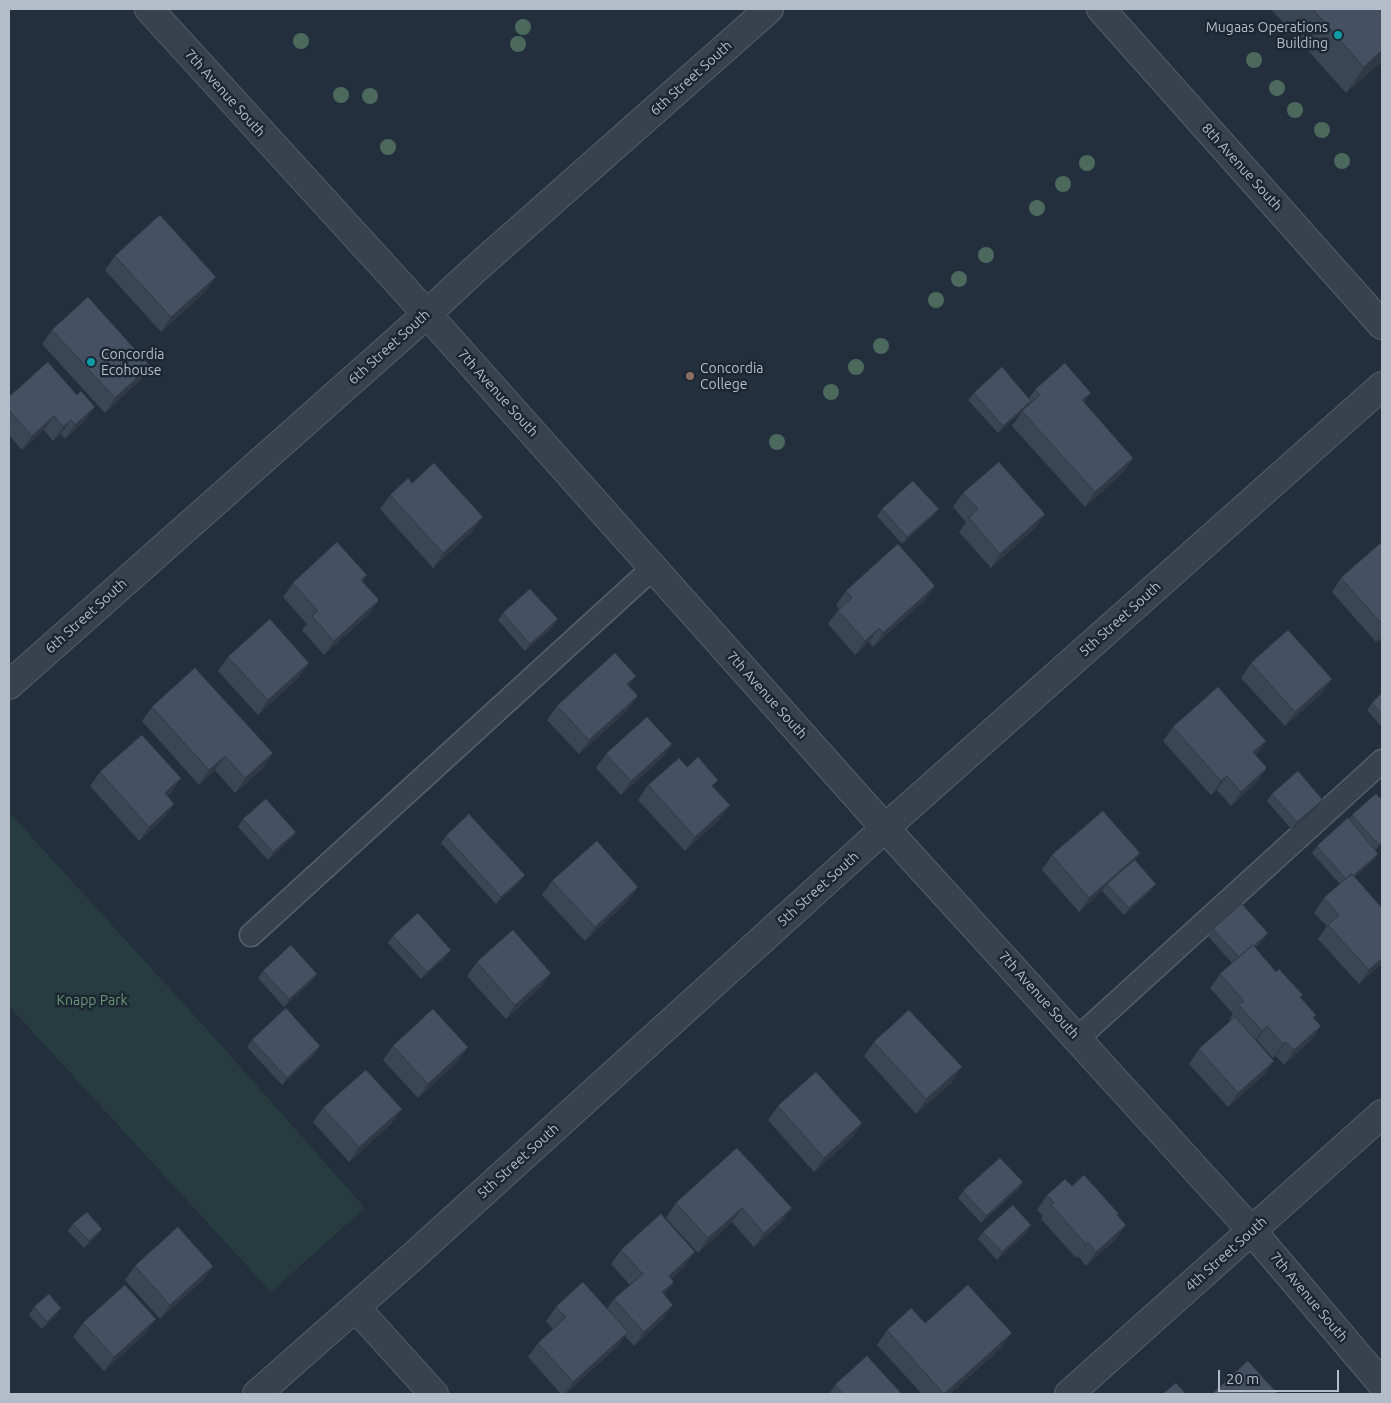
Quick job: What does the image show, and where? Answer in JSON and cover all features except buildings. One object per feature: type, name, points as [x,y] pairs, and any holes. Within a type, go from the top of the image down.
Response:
[{"type":"street","name":"7th Avenue South","points":[[148,9],[427,314],[886,828],[1252,1231],[1382,1384]]},
{"type":"street","name":"6th Street South","points":[[9,685],[769,9]]},
{"type":"street","name":"8th Avenue South","points":[[1101,9],[1382,325]]},
{"type":"street","name":"5th Street South","points":[[257,1394],[356,1308],[886,828],[1382,386]]},
{"type":"street","name":"4th Street South","points":[[1069,1394],[1382,1114]]},
{"type":"street","points":[[356,1308],[434,1394]]},
{"type":"lane","points":[[251,935],[654,567]]},
{"type":"lane","points":[[1078,1038],[1382,761]]},
{"type":"green space","name":"Knapp Park","points":[[9,812],[221,1045],[365,1208],[271,1292],[9,1006]]},
{"type":"place","name":"Mugaas Operations Building","points":[[1338,35]]},
{"type":"place","name":"Concordia Ecohouse","points":[[91,362]]},
{"type":"place","name":"Concordia College","points":[[690,376]]}]
